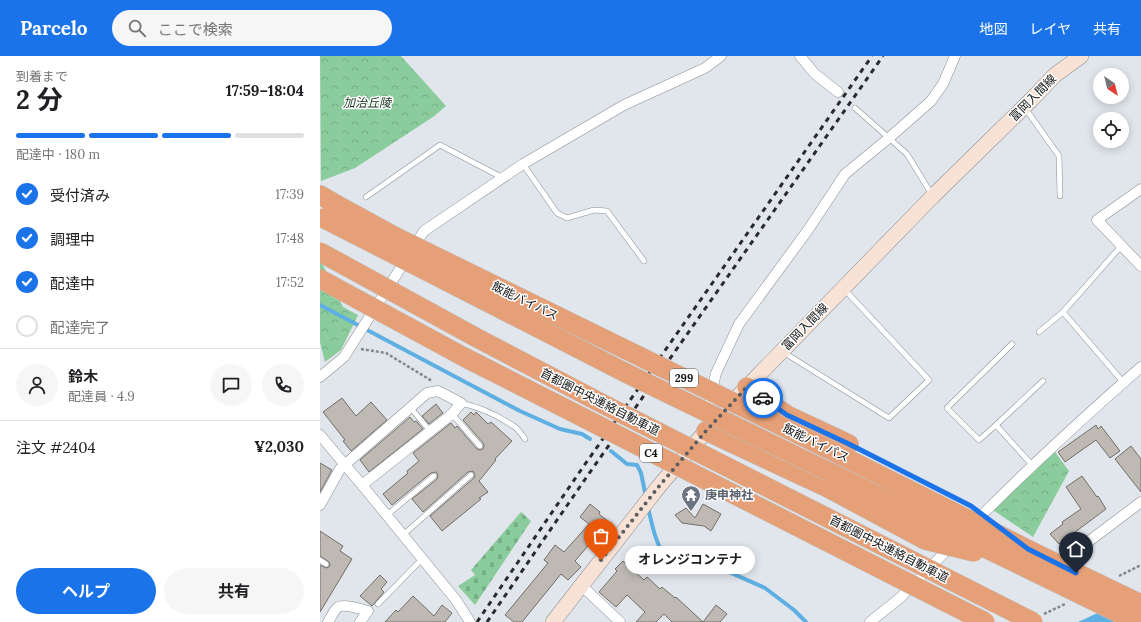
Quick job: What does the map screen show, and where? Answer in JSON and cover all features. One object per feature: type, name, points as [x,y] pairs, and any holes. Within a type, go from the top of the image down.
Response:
[{"type":"highway","name":"飯能バイパス","points":[[324,208],[396,237],[817,443],[1141,604]]},
{"type":"highway","name":"飯能バイパス","points":[[324,208],[626,373],[1137,622]]},
{"type":"highway","name":"首都圏中央連絡自動車道","points":[[320,252],[477,338],[603,404],[1033,622]]},
{"type":"highway","name":"首都圏中央連絡自動車道","points":[[320,279],[464,357],[985,622]]},
{"type":"highway","points":[[747,387],[787,415],[849,444],[971,506],[1028,549]]},
{"type":"highway","points":[[710,427],[925,540],[1012,562]]},
{"type":"main road","name":"富岡入間線","points":[[553,622],[653,494],[710,427],[747,387],[933,196],[1055,75],[1081,56]]},
{"type":"street","points":[[320,377],[344,356],[351,347],[424,231],[523,164],[624,105],[705,68],[721,56]]},
{"type":"street","points":[[800,56],[816,74],[838,92]]},
{"type":"street","points":[[710,427],[706,417],[716,373],[739,324],[808,230],[845,174],[931,101],[943,84],[955,56]]},
{"type":"street","points":[[1141,189],[1097,220],[1141,266]]},
{"type":"street","points":[[870,622],[900,598],[997,500],[1085,417],[1141,367]]},
{"type":"street","points":[[320,505],[340,469],[427,393],[438,392],[461,403],[452,414],[362,485]]},
{"type":"street","points":[[320,435],[456,600],[465,620]]},
{"type":"street","points":[[1072,554],[1141,502]]},
{"type":"street","points":[[582,586],[620,622]]},
{"type":"street","points":[[328,622],[336,608],[340,606],[368,611],[360,622]]},
{"type":"lane","points":[[1024,107],[1059,156],[1060,196]]},
{"type":"lane","points":[[855,108],[907,154],[933,196]]},
{"type":"lane","points":[[366,197],[440,145],[503,178]]},
{"type":"lane","points":[[523,164],[557,213],[567,218],[594,210],[607,212],[644,261]]},
{"type":"lane","points":[[1039,332],[1062,312],[1122,246]]},
{"type":"lane","points":[[782,351],[889,418],[929,380],[843,288]]},
{"type":"lane","points":[[1062,312],[1124,382]]},
{"type":"lane","points":[[1012,344],[947,408],[979,440],[1043,381]]},
{"type":"lane","points":[[461,403],[496,415],[516,428],[525,439]]},
{"type":"lane","points":[[410,408],[430,431]]},
{"type":"lane","points":[[452,414],[480,446]]},
{"type":"lane","points":[[996,425],[1033,466]]},
{"type":"lane","points":[[403,535],[471,475]]},
{"type":"lane","points":[[387,515],[434,476]]},
{"type":"lane","points":[[378,604],[422,559]]},
{"type":"lane","points":[[320,560],[326,564]]},
{"type":"path","points":[[351,347],[386,353],[434,382],[434,392]]},
{"type":"green space","name":"加治丘陵","points":[[320,56],[401,56],[446,106],[433,117],[355,168],[321,181]]},
{"type":"green space","points":[[320,259],[343,307],[358,315],[341,350],[325,362],[320,342]]},
{"type":"green space","points":[[1055,452],[1069,471],[1033,537],[993,510]]},
{"type":"green space","points":[[521,512],[531,521],[475,605],[458,586],[475,575],[471,570]]},
{"type":"water","points":[[1141,593],[1141,622],[1078,622]]},
{"type":"building","points":[[342,398],[356,416],[371,402],[387,420],[351,451],[343,441],[345,440],[323,412]]},
{"type":"building","points":[[436,404],[443,413],[429,424],[422,416]]},
{"type":"building","points":[[471,412],[474,415],[476,412],[488,424],[491,422],[512,441],[495,459],[496,460],[479,481],[488,492],[479,498],[481,499],[442,531],[430,516],[474,478],[475,475],[473,471],[468,472],[423,512],[412,499],[437,479],[438,475],[436,472],[431,473],[392,505],[383,494],[408,473],[407,471],[419,461],[413,453],[451,423],[455,428],[457,426],[477,449],[483,449],[483,443],[463,420]]},
{"type":"building","points":[[410,417],[423,429],[369,472],[360,460]]},
{"type":"building","points":[[1096,425],[1098,429],[1101,426],[1120,451],[1110,458],[1096,440],[1065,462],[1058,452]]},
{"type":"building","points":[[1131,446],[1141,459],[1141,492],[1115,459]]},
{"type":"building","points":[[320,463],[332,470],[320,492]]},
{"type":"building","points":[[1082,476],[1106,509],[1059,544],[1050,534],[1063,524],[1062,522],[1081,509],[1066,487]]},
{"type":"building","points":[[590,504],[600,512],[599,514],[614,526],[606,537],[600,532],[575,561],[581,567],[568,580],[561,574],[522,622],[514,622],[505,615],[548,563],[544,560],[555,545],[564,552],[589,524],[580,517]]},
{"type":"building","points":[[703,504],[721,514],[711,531],[704,526],[682,523],[675,515],[686,508],[695,518]]},
{"type":"building","points":[[320,531],[343,546],[340,551],[352,559],[320,612],[320,565],[326,568],[329,567],[330,564],[320,556]]},
{"type":"building","points":[[623,561],[644,580],[647,577],[660,589],[662,587],[675,598],[676,597],[703,622],[672,622],[664,614],[656,622],[636,622],[645,612],[627,595],[616,607],[599,592],[617,571],[615,569]]},
{"type":"building","points":[[380,575],[387,582],[381,589],[384,592],[372,606],[360,596]]},
{"type":"building","points":[[413,596],[434,616],[442,605],[452,613],[445,622],[385,622],[396,610],[398,612]]},
{"type":"building","points":[[716,605],[727,614],[720,622],[703,622]]},
{"type":"waterway","points":[[320,305],[520,411],[560,429],[582,434],[590,439]]},
{"type":"waterway","points":[[611,451],[627,464],[637,465],[641,473],[646,497]]},
{"type":"waterway","points":[[648,507],[660,549],[668,561],[679,572],[692,572],[705,568],[720,568],[765,588],[794,610],[806,622]]},
{"type":"railway","points":[[477,622],[581,470],[872,56]]},
{"type":"railway","points":[[487,622],[588,475],[883,56]]},
{"type":"way so far","points":[[601,560],[660,485],[706,431],[747,387],[763,398]]},
{"type":"place","name":"庚申神社","points":[[691,512]]},
{"type":"place","name":"オレンジコンテナ","points":[[601,560]]},
{"type":"route","points":[[763,398],[787,415],[849,444],[971,506],[1028,549],[1076,573]]}]
